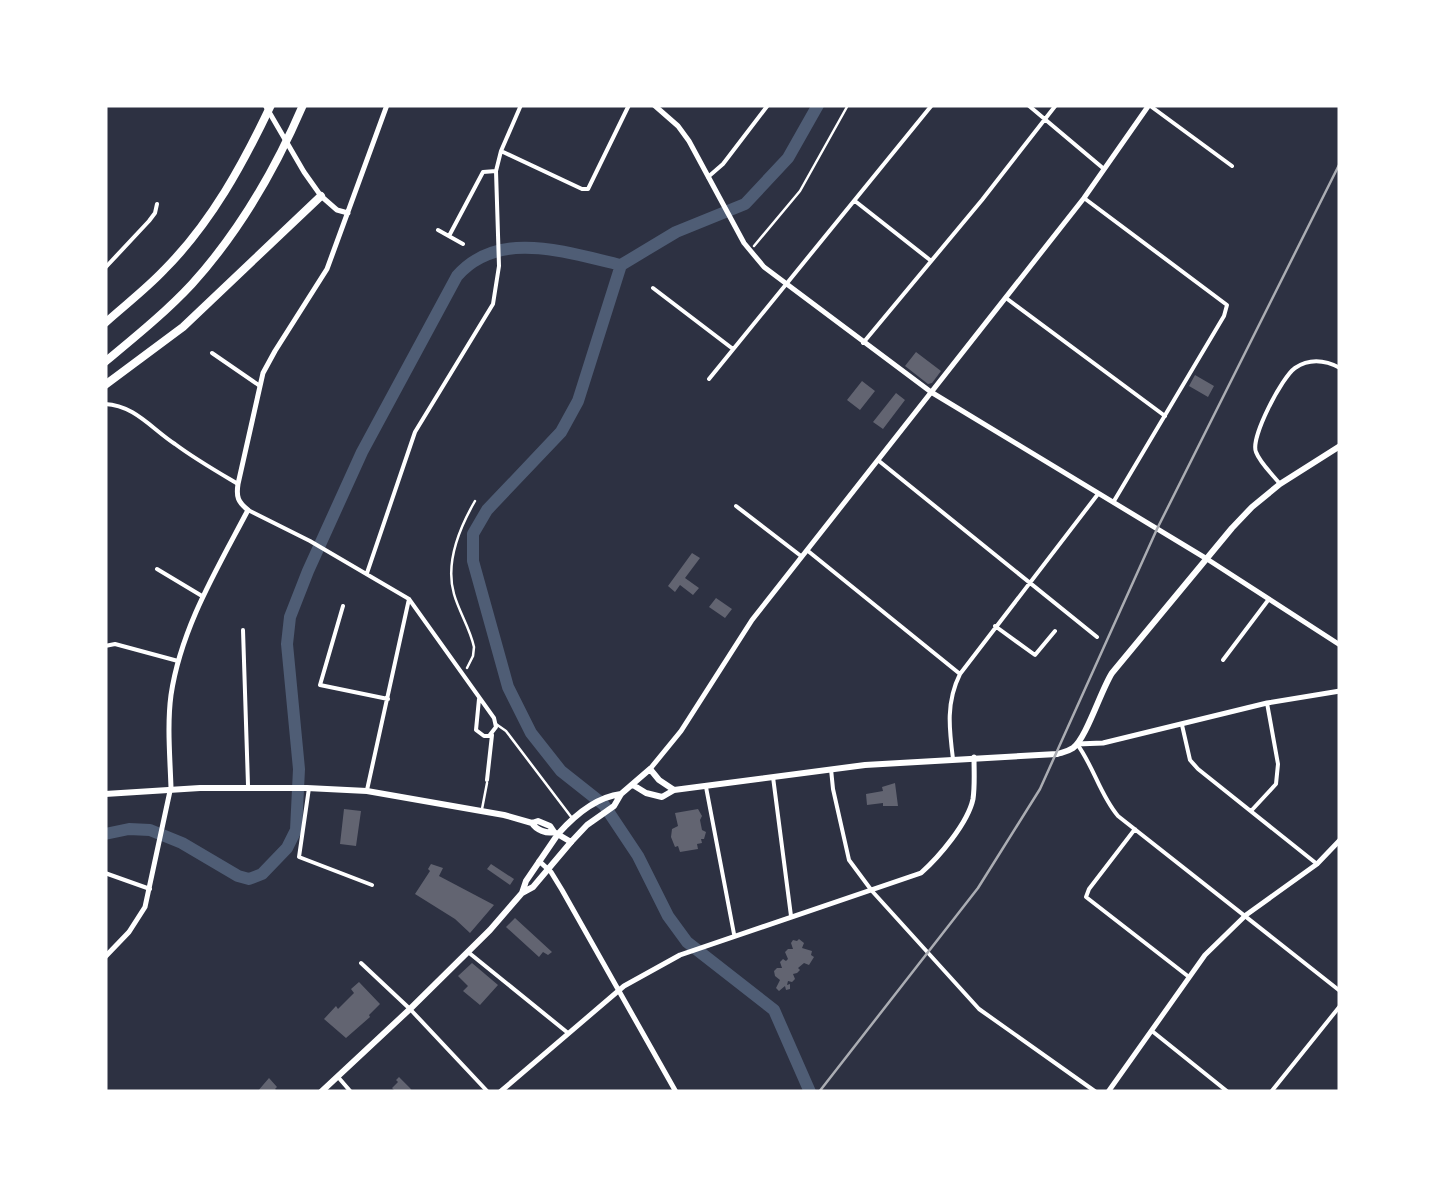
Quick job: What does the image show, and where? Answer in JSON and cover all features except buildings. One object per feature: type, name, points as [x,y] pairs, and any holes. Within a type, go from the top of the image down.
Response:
[{"type":"highway","points":[[105,322],[165,270],[198,231],[232,182],[264,121],[268,105]]},
{"type":"highway","points":[[105,362],[192,284],[222,248],[253,205],[304,105]]},
{"type":"highway","points":[[105,385],[183,327],[321,196]]},
{"type":"main road","points":[[268,105],[321,196],[337,210],[348,213]]},
{"type":"main road","points":[[105,957],[129,932],[145,907],[150,889],[171,788],[169,731],[178,661],[202,596],[248,510],[240,504],[238,484],[263,373],[327,269],[387,105]]},
{"type":"main road","points":[[654,105],[678,126],[744,243],[764,267],[931,392],[1207,559],[1340,645]]},
{"type":"main road","points":[[321,1092],[468,952],[522,892],[533,887],[586,827],[612,808],[621,794],[650,769],[676,738],[752,620],[1084,198],[1149,105]]},
{"type":"main road","points":[[632,785],[660,797],[674,790],[831,769],[1057,754],[1069,750],[1077,744],[1112,674],[1252,508],[1280,484],[1340,446]]},
{"type":"main road","points":[[1077,744],[1103,743],[1267,703],[1340,691]]},
{"type":"main road","points":[[500,1092],[618,991],[680,955],[920,874],[968,813],[974,796],[974,757]]},
{"type":"main road","points":[[650,769],[674,790]]},
{"type":"main road","points":[[105,794],[248,787],[367,791],[537,821],[559,831],[571,842]]},
{"type":"main road","points":[[522,892],[559,831],[605,798],[621,794]]},
{"type":"main road","points":[[1108,1092],[1205,956],[1246,915],[1317,864],[1340,840]]},
{"type":"main road","points":[[539,860],[676,1092]]},
{"type":"street","points":[[367,573],[415,432],[493,304],[498,266],[496,172],[521,105]]},
{"type":"street","points":[[501,152],[588,190],[629,105]]},
{"type":"street","points":[[708,177],[723,164],[768,105]]},
{"type":"street","points":[[708,379],[932,105]]},
{"type":"street","points":[[1028,105],[1104,170]]},
{"type":"street","points":[[863,343],[1056,105]]},
{"type":"street","points":[[1149,105],[1232,166]]},
{"type":"street","points":[[448,236],[484,172],[496,172]]},
{"type":"street","points":[[1084,198],[1227,305],[1112,503]]},
{"type":"street","points":[[854,200],[930,260]]},
{"type":"street","points":[[105,268],[150,221],[157,204]]},
{"type":"street","points":[[438,230],[463,244]]},
{"type":"street","points":[[654,288],[733,349]]},
{"type":"street","points":[[1006,298],[1165,416]]},
{"type":"street","points":[[212,353],[260,386]]},
{"type":"street","points":[[1280,484],[1256,452],[1256,435],[1284,380],[1294,369],[1312,362],[1326,361],[1340,368]]},
{"type":"street","points":[[105,404],[124,406],[169,441],[238,484]]},
{"type":"street","points":[[878,460],[1097,636]]},
{"type":"street","points":[[953,759],[950,699],[960,674],[1098,494]]},
{"type":"street","points":[[736,506],[802,556]]},
{"type":"street","points":[[248,510],[310,541],[409,600],[496,724],[575,818]]},
{"type":"street","points":[[807,550],[960,674]]},
{"type":"street","points":[[157,570],[202,596]]},
{"type":"street","points":[[1223,660],[1270,599]]},
{"type":"street","points":[[367,791],[409,600]]},
{"type":"street","points":[[343,606],[320,686],[388,699]]},
{"type":"street","points":[[995,626],[1035,655],[1056,630]]},
{"type":"street","points":[[244,630],[248,787]]},
{"type":"street","points":[[105,646],[115,644],[178,661]]},
{"type":"street","points":[[479,698],[476,730],[484,736],[492,734]]},
{"type":"street","points":[[1251,811],[1276,784],[1278,764],[1267,703]]},
{"type":"street","points":[[482,810],[496,724]]},
{"type":"street","points":[[1182,725],[1190,760],[1198,769],[1317,864]]},
{"type":"street","points":[[1077,744],[1118,816],[1340,991]]},
{"type":"street","points":[[831,769],[848,860],[872,891],[980,1009],[1096,1092]]},
{"type":"street","points":[[773,777],[792,919]]},
{"type":"street","points":[[706,787],[735,937]]},
{"type":"street","points":[[308,788],[299,857],[372,885]]},
{"type":"street","points":[[1136,829],[1086,897],[1190,978]]},
{"type":"street","points":[[105,874],[150,889]]},
{"type":"street","points":[[468,952],[568,1034]]},
{"type":"street","points":[[361,963],[488,1092]]},
{"type":"street","points":[[1271,1092],[1340,1006]]},
{"type":"street","points":[[1331,1016],[1340,1024]]},
{"type":"street","points":[[1152,1031],[1228,1092]]},
{"type":"street","points":[[338,1077],[351,1092]]},
{"type":"path","points":[[750,251],[800,191],[848,105]]},
{"type":"path","points":[[470,674],[466,668],[473,656],[473,644],[453,592],[453,564],[461,528],[475,501]]},
{"type":"waterway","points":[[621,265],[676,232],[745,204],[788,158],[818,105]]},
{"type":"waterway","points":[[105,834],[150,830],[249,879],[262,874],[287,848],[296,830],[299,769],[287,644],[290,617],[362,452],[457,276],[474,261],[513,248],[557,251],[621,265]]},
{"type":"waterway","points":[[621,265],[578,401],[561,432],[487,510],[473,534],[473,561],[508,687],[531,733],[561,771],[604,805],[687,942],[774,1010],[810,1092]]},
{"type":"railway","points":[[819,1092],[978,888],[1040,789],[1157,529],[1340,163]]}]
